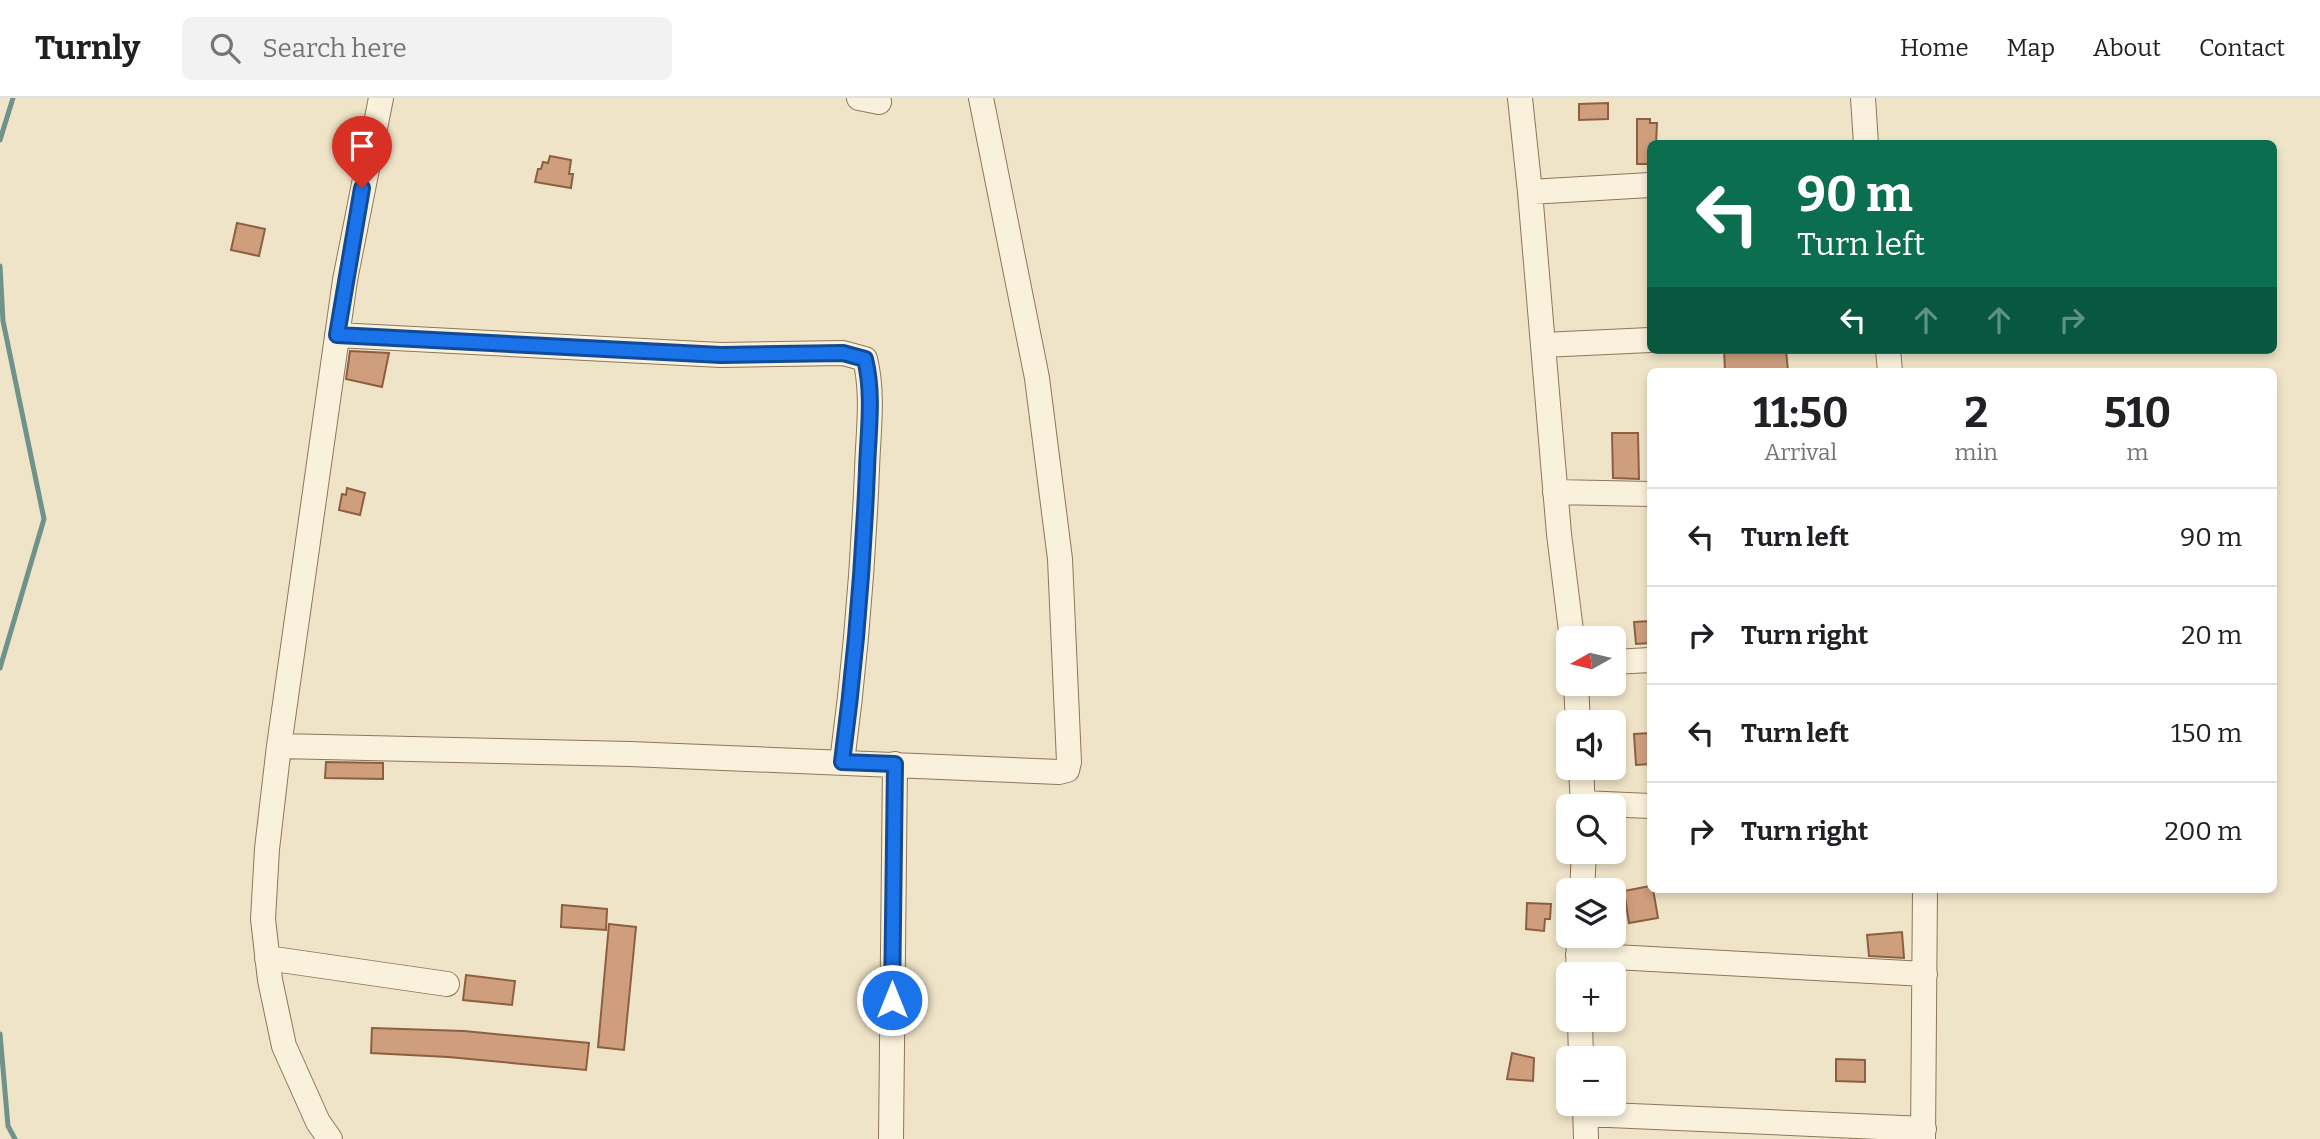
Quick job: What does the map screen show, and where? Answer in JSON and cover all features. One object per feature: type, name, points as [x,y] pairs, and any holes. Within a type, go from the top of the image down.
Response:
[{"type":"street","points":[[330,1139],[318,1122],[284,1046],[267,958],[263,919],[267,849],[279,746],[337,335],[347,267],[381,98]]},
{"type":"street","points":[[279,746],[842,762],[1059,772],[1067,770],[1069,762],[1060,559],[1037,378],[981,98]]},
{"type":"street","points":[[1520,98],[1555,492],[1570,626]]},
{"type":"street","points":[[1863,98],[1866,140]]},
{"type":"street","points":[[1530,192],[1647,185]]},
{"type":"street","points":[[337,335],[721,355],[843,353],[865,359],[870,380],[866,488],[850,696],[842,762]]},
{"type":"street","points":[[1543,345],[1647,340]]},
{"type":"street","points":[[1555,492],[1647,494]]},
{"type":"street","points":[[1626,661],[1647,660]]},
{"type":"street","points":[[891,1139],[895,764]]},
{"type":"street","points":[[1626,806],[1647,806]]},
{"type":"street","points":[[1626,1112],[1924,1134],[1926,893]]},
{"type":"street","points":[[1579,956],[1925,974]]},
{"type":"street","points":[[267,958],[447,984]]},
{"type":"street","points":[[1586,1116],[1586,1139]]},
{"type":"building","points":[[1608,103],[1608,119],[1579,120],[1579,104]]},
{"type":"building","points":[[1637,119],[1650,119],[1650,123],[1657,123],[1656,140],[1647,140],[1647,164],[1637,164]]},
{"type":"building","points":[[550,156],[571,160],[571,188],[535,182],[538,169],[541,169],[543,162],[548,163]]},
{"type":"building","points":[[237,223],[265,229],[259,256],[231,250]]},
{"type":"building","points":[[350,351],[389,353],[382,387],[346,379]]},
{"type":"building","points":[[1724,354],[1786,354],[1788,368],[1725,368]]},
{"type":"building","points":[[1612,433],[1638,433],[1639,479],[1613,478]]},
{"type":"building","points":[[347,488],[365,493],[360,515],[339,510],[342,494],[346,495]]},
{"type":"building","points":[[1647,621],[1647,643],[1636,644],[1634,622]]},
{"type":"building","points":[[1647,733],[1647,764],[1636,765],[1634,734]]},
{"type":"building","points":[[326,762],[383,763],[383,779],[325,778]]},
{"type":"building","points":[[1647,887],[1647,893],[1654,893],[1658,918],[1629,923],[1626,891]]},
{"type":"building","points":[[1527,903],[1551,904],[1550,919],[1545,919],[1544,931],[1526,929]]},
{"type":"building","points":[[562,905],[607,909],[606,930],[561,927]]},
{"type":"building","points":[[609,924],[636,927],[624,1050],[598,1047]]},
{"type":"building","points":[[1902,932],[1904,958],[1869,956],[1867,935]]},
{"type":"building","points":[[466,975],[515,981],[512,1005],[463,1000]]},
{"type":"building","points":[[372,1028],[464,1031],[589,1043],[586,1070],[371,1053]]},
{"type":"building","points":[[1512,1053],[1534,1058],[1533,1081],[1507,1079]]},
{"type":"building","points":[[1836,1059],[1865,1060],[1865,1082],[1836,1081]]},
{"type":"waterway","points":[[0,140],[13,98]]},
{"type":"waterway","points":[[0,266],[3,321],[44,519],[0,668]]},
{"type":"waterway","points":[[0,1034],[8,1126],[15,1139]]},
{"type":"route","points":[[362,188],[337,335],[721,355],[843,353],[865,359],[870,380],[866,488],[850,696],[842,762],[895,764],[892,1000]]}]
